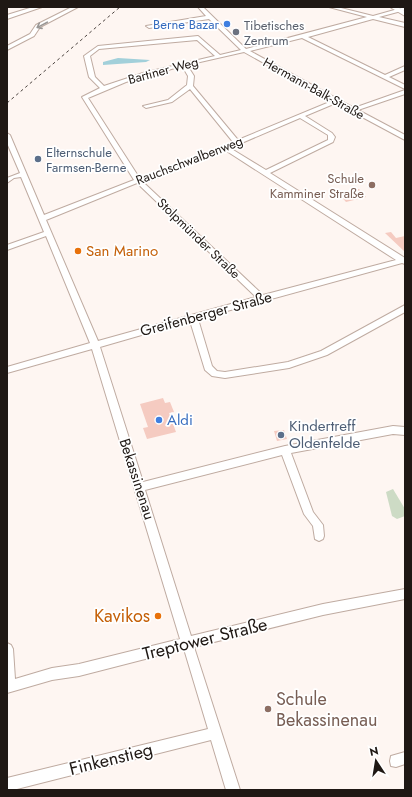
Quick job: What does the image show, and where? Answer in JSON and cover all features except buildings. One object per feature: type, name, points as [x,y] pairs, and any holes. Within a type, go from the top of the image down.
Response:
[{"type":"main road","points":[[7,17],[40,7]]},
{"type":"street","points":[[7,48],[32,35],[38,26],[76,7]]},
{"type":"street","name":"Hermann-Balk-Straße","points":[[200,7],[244,50],[405,138]]},
{"type":"street","points":[[331,7],[405,25]]},
{"type":"street","name":"Bartiner Weg","points":[[85,97],[102,87],[401,9]]},
{"type":"street","points":[[157,25],[209,17]]},
{"type":"street","points":[[302,36],[405,86]]},
{"type":"street","points":[[102,87],[97,84],[92,77],[87,56],[98,48],[198,38],[218,56]]},
{"type":"street","points":[[184,65],[191,76],[190,86],[237,142]]},
{"type":"street","points":[[384,77],[405,68]]},
{"type":"street","points":[[146,106],[170,100],[190,86]]},
{"type":"street","points":[[353,110],[405,92]]},
{"type":"street","name":"Stolpmünder Straße","points":[[85,97],[138,181],[262,299]]},
{"type":"street","name":"Rauchschwalbenweg","points":[[42,219],[138,181],[147,180],[336,101]]},
{"type":"street","points":[[265,173],[331,141],[332,137],[330,134],[300,116]]},
{"type":"street","name":"Bekassinenau","points":[[7,135],[95,344],[233,790]]},
{"type":"street","points":[[225,147],[405,261]]},
{"type":"street","points":[[7,181],[12,176],[23,174]]},
{"type":"street","points":[[7,248],[48,233]]},
{"type":"street","name":"Greifenberger Straße","points":[[7,370],[193,317],[405,261]]},
{"type":"street","points":[[193,317],[208,368],[215,374],[225,375],[289,365],[324,353],[405,308]]},
{"type":"street","points":[[140,487],[286,450],[378,432],[398,430],[405,431]]},
{"type":"street","points":[[286,450],[309,514],[318,525],[319,536]]},
{"type":"street","name":"Treptower Straße","points":[[8,687],[32,681],[42,676],[68,670],[79,670],[188,643],[208,636],[374,599],[405,594]]},
{"type":"street","points":[[7,649],[8,687]]},
{"type":"street","name":"Finkenstieg","points":[[7,785],[216,733]]},
{"type":"green space","points":[[393,489],[405,509],[405,516],[397,519],[392,516],[386,492]]},
{"type":"water","points":[[118,58],[150,60],[146,62],[103,65],[103,62]]},
{"type":"railway","points":[[7,103],[120,7]]},
{"type":"place","name":"Berne Bazar","points":[[227,24]]},
{"type":"place","name":"Tibetisches Zentrum","points":[[236,32]]},
{"type":"place","name":"Elternschule Farmsen-Berne","points":[[38,159]]},
{"type":"place","name":"Schule Kamminer Straße","points":[[372,185]]},
{"type":"place","name":"San Marino","points":[[78,251]]},
{"type":"place","name":"Aldi","points":[[159,420]]},
{"type":"place","name":"Kindertreff Oldenfelde","points":[[281,435]]},
{"type":"place","name":"Kavikos","points":[[158,616]]},
{"type":"place","name":"Schule Bekassinenau","points":[[268,709]]}]
